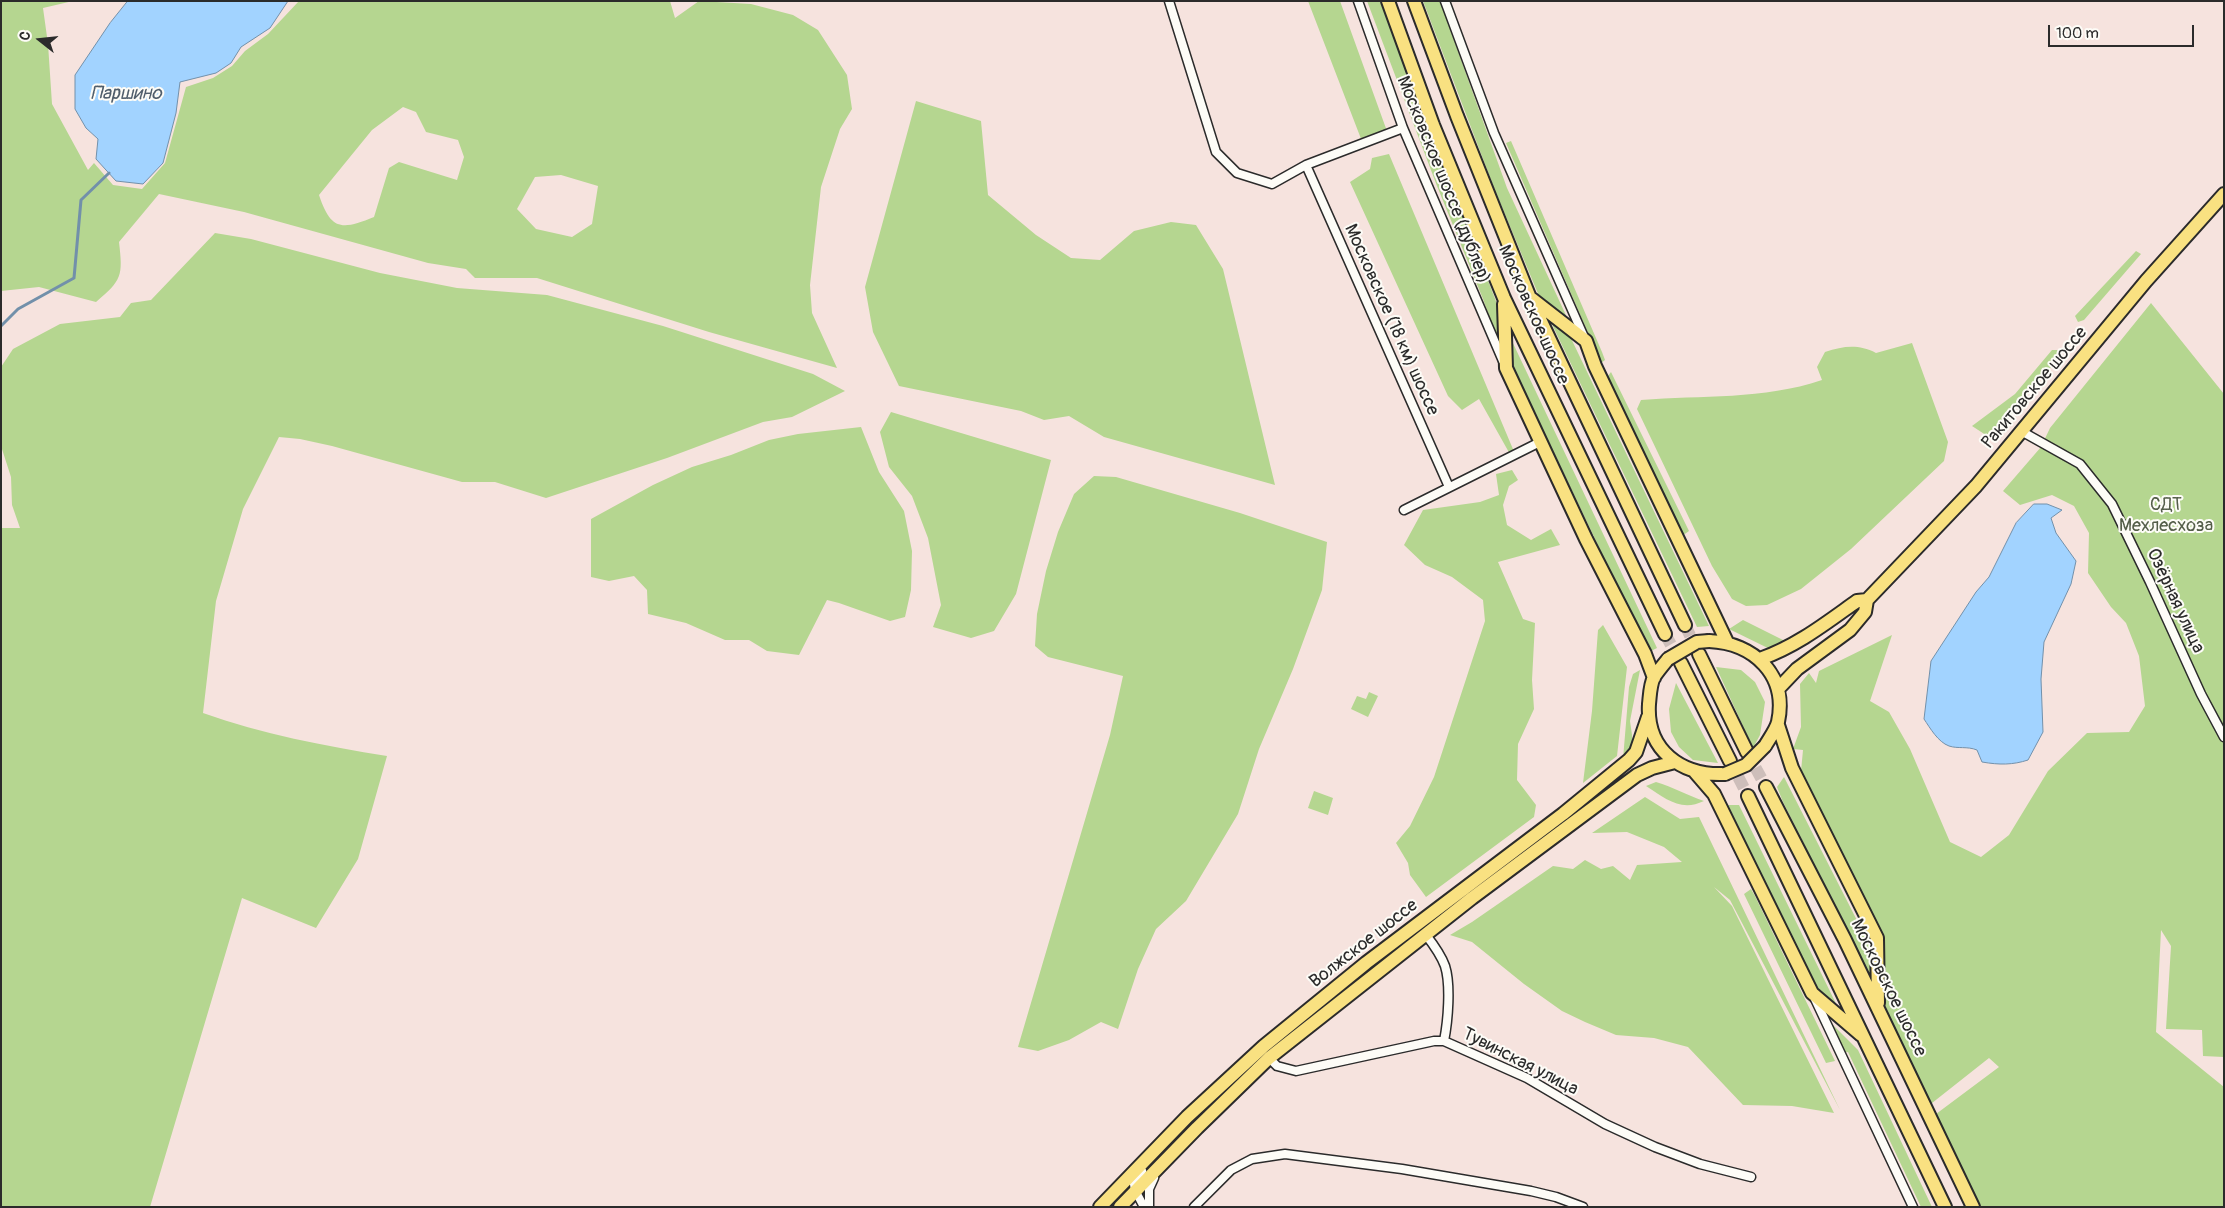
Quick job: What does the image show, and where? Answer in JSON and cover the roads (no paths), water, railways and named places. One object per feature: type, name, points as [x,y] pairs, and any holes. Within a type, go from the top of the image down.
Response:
[{"type":"main road","name":"Московское шоссе","points":[[1388,1],[1433,125],[1504,298],[1665,634]]},
{"type":"main road","name":"Московское шоссе","points":[[1414,1],[1457,116],[1530,298],[1685,625]]},
{"type":"main road","name":"Ракитовское шоссе","points":[[1778,689],[1797,669],[1850,630],[1866,612],[1867,600],[1976,486],[2146,281],[2224,194]]},
{"type":"main road","points":[[1504,298],[1506,368],[1586,539],[1645,654],[1654,678]]},
{"type":"main road","points":[[1530,298],[1586,341],[1595,366],[1727,642]]},
{"type":"main road","name":"Ракитовское шоссе","points":[[1760,659],[1781,652],[1799,642],[1856,600],[1867,600]]},
{"type":"main road","points":[[1694,772],[1725,774],[1746,765],[1766,746],[1778,725],[1780,707],[1778,689],[1772,674],[1760,659],[1743,648],[1727,642],[1709,640],[1697,642],[1668,659],[1654,678],[1650,690],[1648,716],[1657,741],[1675,762],[1694,772],[1714,794],[1812,993],[1865,1038]]},
{"type":"main road","points":[[1699,654],[1747,752]]},
{"type":"main road","points":[[1681,663],[1730,761]]},
{"type":"main road","name":"Волжское шоссе","points":[[1104,1202],[1166,1138],[1301,1014],[1563,814],[1630,760],[1636,752],[1648,716]]},
{"type":"main road","points":[[1778,725],[1792,768],[1877,938],[1878,1008]]},
{"type":"main road","name":"Волжское шоссе","points":[[1119,1207],[1269,1058],[1472,898],[1637,775],[1652,768],[1675,762]]},
{"type":"main road","name":"Московское шоссе","points":[[1766,787],[1878,1008],[1973,1207]]},
{"type":"main road","points":[[1748,796],[1944,1207]]},
{"type":"main road","points":[[1104,1202],[1115,1200],[1119,1207]]},
{"type":"street","points":[[1169,1],[1216,152],[1237,173],[1272,184],[1306,165],[1403,128]]},
{"type":"street","name":"Московское шоссе (дублер)","points":[[1358,1],[1403,128],[1506,368]]},
{"type":"street","points":[[1446,1],[1494,133],[1586,341]]},
{"type":"street","name":"Московское (18 км) шоссе","points":[[1306,165],[1449,487]]},
{"type":"street","name":"Озёрная улица","points":[[2021,431],[2080,464],[2112,504],[2224,737]]},
{"type":"street","points":[[1404,510],[1540,442]]},
{"type":"street","points":[[1426,935],[1443,961],[1446,972],[1447,1025],[1444,1041]]},
{"type":"street","points":[[1812,993],[1913,1207]]},
{"type":"street","name":"Тувинская улица","points":[[1269,1058],[1277,1066],[1296,1071],[1434,1041],[1444,1041],[1527,1078],[1605,1124],[1655,1147],[1700,1164],[1751,1177]]},
{"type":"street","points":[[1144,1207],[1134,1184],[1137,1176],[1155,1159],[1166,1138]]},
{"type":"street","points":[[1194,1207],[1230,1170],[1252,1159],[1285,1154],[1402,1169],[1556,1197],[1583,1207]]},
{"type":"street","points":[[1149,1207],[1149,1189],[1162,1163]]},
{"type":"water","name":"Паршино","points":[[128,1],[288,1],[270,28],[241,47],[231,63],[216,73],[180,82],[176,113],[163,163],[143,184],[116,181],[96,159],[98,139],[86,128],[75,109],[75,75],[110,23]]},
{"type":"water","points":[[2034,504],[2047,504],[2062,510],[2051,518],[2056,533],[2076,561],[2071,584],[2044,642],[2041,679],[2043,732],[2028,760],[2006,764],[1982,762],[1977,750],[1952,747],[1945,744],[1924,719],[1931,661],[1976,592],[1989,577],[2016,523]]},
{"type":"waterway","points":[[1,326],[18,309],[74,278],[81,200],[109,173]]},
{"type":"tunnel","points":[[1685,625],[1698,652]]},
{"type":"tunnel","points":[[1665,634],[1681,663]]},
{"type":"tunnel","points":[[1747,752],[1766,787]]},
{"type":"tunnel","points":[[1730,761],[1748,796]]},
{"type":"park label","name":"СДТ Мехлесхоза","points":[[2166,515]]}]
